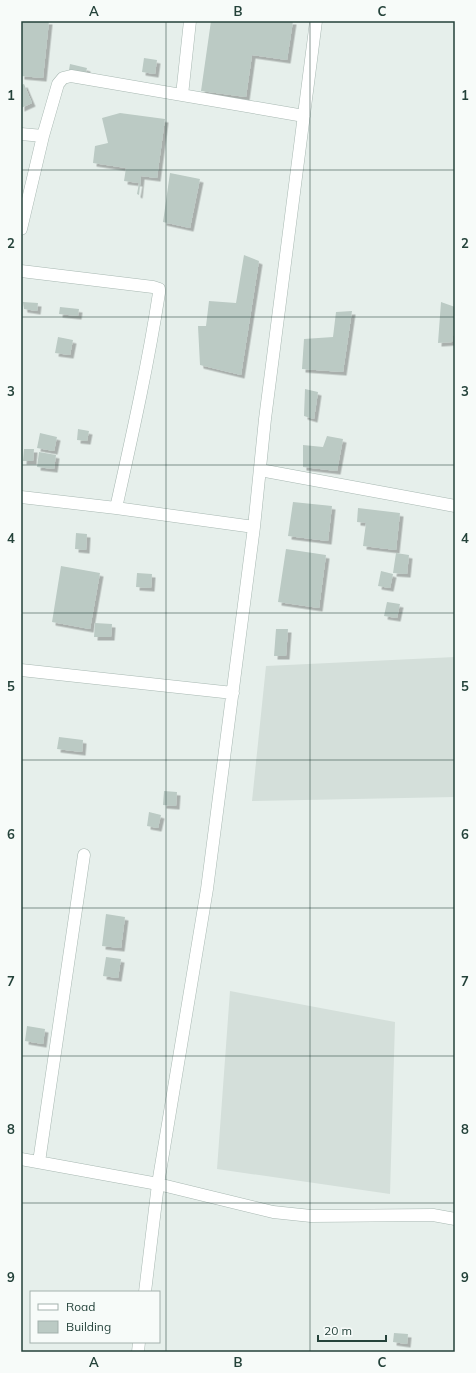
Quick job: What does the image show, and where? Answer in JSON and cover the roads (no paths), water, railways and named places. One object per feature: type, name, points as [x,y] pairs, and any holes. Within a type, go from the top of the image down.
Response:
[{"type":"street","points":[[182,95],[190,21]]},
{"type":"street","points":[[145,1291],[158,1184],[207,890],[254,527],[316,21]]},
{"type":"street","points":[[21,229],[43,136],[58,84],[63,78],[71,76],[304,116]]},
{"type":"street","points":[[21,134],[43,136]]},
{"type":"street","points":[[21,271],[153,287],[158,289],[159,293],[153,334],[139,408],[116,508]]},
{"type":"street","points":[[260,470],[455,506]]},
{"type":"street","points":[[21,497],[116,508],[254,527]]},
{"type":"street","points":[[21,670],[233,693]]},
{"type":"street","points":[[39,1162],[84,855]]},
{"type":"street","points":[[21,1159],[158,1184],[273,1212],[311,1216],[433,1215],[455,1219]]}]
